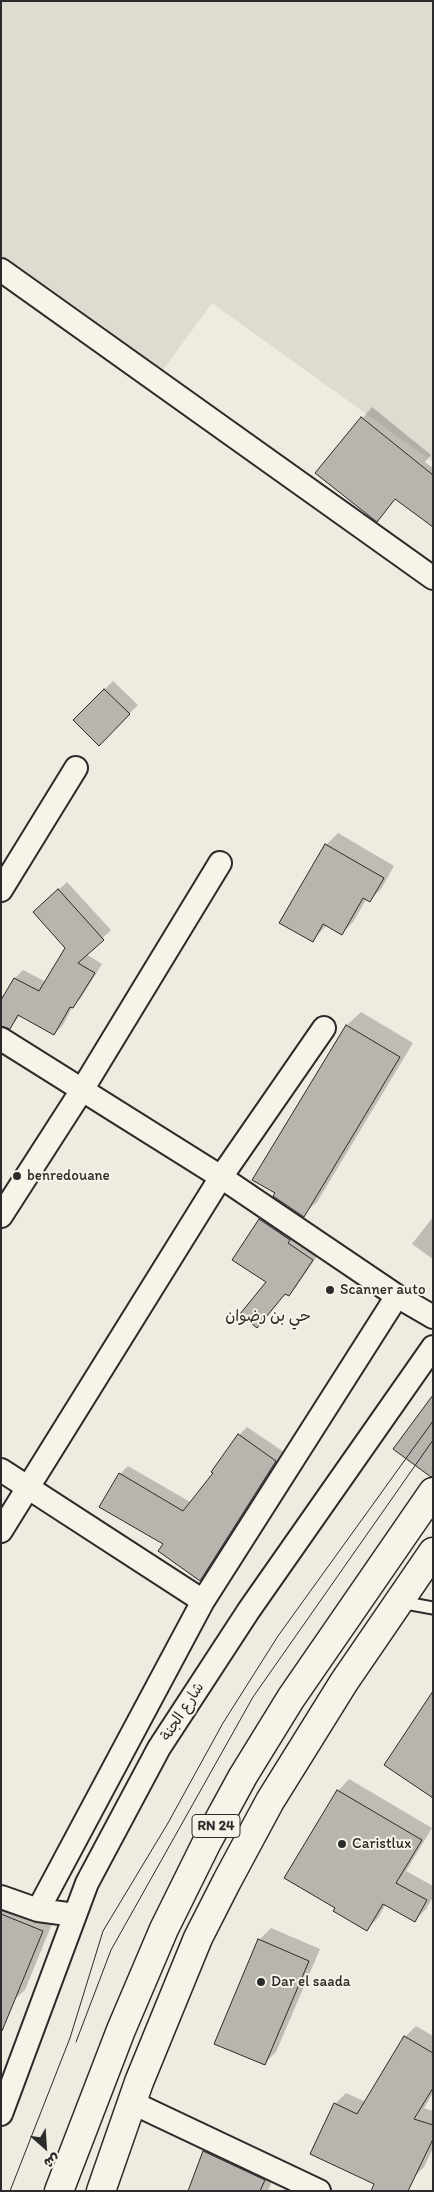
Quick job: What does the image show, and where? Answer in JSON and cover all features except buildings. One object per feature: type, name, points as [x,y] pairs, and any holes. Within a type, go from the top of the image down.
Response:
[{"type":"main road","name":"RN 24","points":[[58,2191],[121,2030],[164,1929],[207,1842],[243,1776],[291,1698],[433,1492]]},
{"type":"main road","name":"RN 24","points":[[101,2191],[139,2082],[198,1938],[227,1881],[270,1801],[344,1682],[433,1552]]},
{"type":"street","points":[[1,270],[433,578]]},
{"type":"street","points":[[2,889],[76,768]]},
{"type":"street","points":[[1,1216],[82,1090],[220,862]]},
{"type":"street","points":[[1,1531],[221,1176],[324,1028]]},
{"type":"street","points":[[1,1039],[221,1176],[397,1296],[433,1317]]},
{"type":"street","points":[[38,1910],[203,1601],[397,1296]]},
{"type":"street","name":"شارع الجنة","points":[[1,2114],[87,1884],[159,1748],[249,1610],[433,1347]]},
{"type":"street","points":[[1,1470],[203,1601]]},
{"type":"street","points":[[1,1897],[38,1910],[75,1915]]},
{"type":"street","points":[[133,2103],[319,2191]]},
{"type":"lane","points":[[398,1602],[433,1608]]},
{"type":"shaded area","points":[[1,1],[433,1],[433,462],[212,303],[157,378],[1,264]]},
{"type":"tram line","points":[[10,2191],[70,2038],[103,1931],[168,1823],[223,1723],[278,1636],[433,1421]]},
{"type":"tram line","points":[[76,2042],[111,1950],[253,1697],[433,1440]]},
{"type":"place","name":"benredouane","points":[[17,1176]]},
{"type":"place","name":"Scanner auto","points":[[330,1290]]},
{"type":"place","name":"Caristlux","points":[[342,1844]]},
{"type":"place","name":"Dar el saada","points":[[261,1982]]},
{"type":"district","name":"حي بن رضوان","points":[[268,1317]]}]
